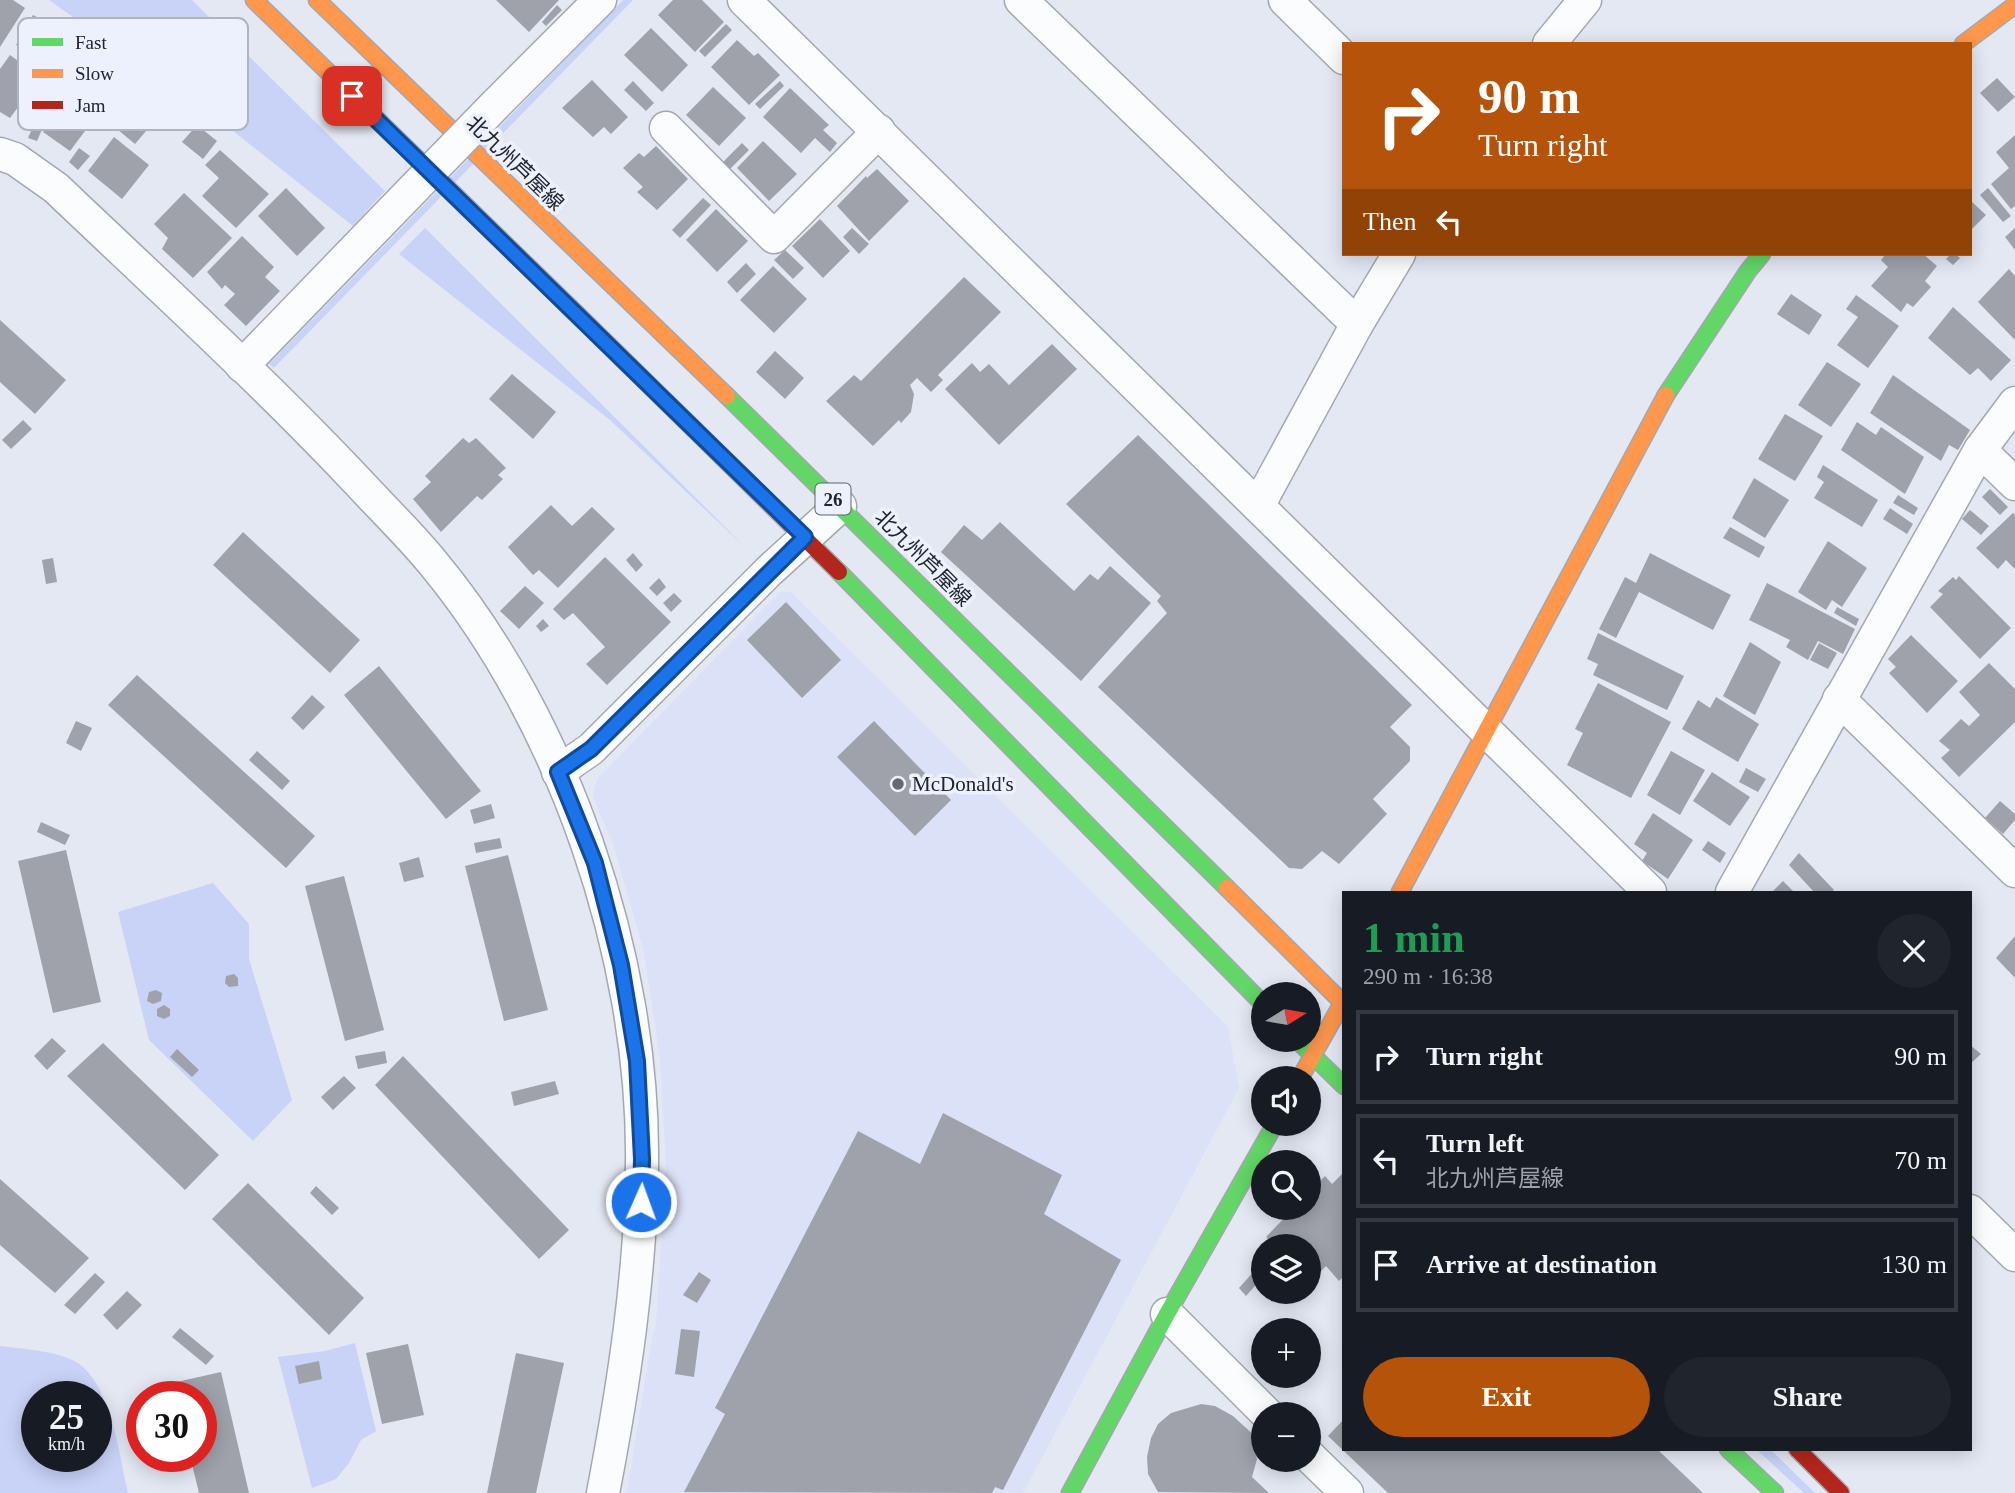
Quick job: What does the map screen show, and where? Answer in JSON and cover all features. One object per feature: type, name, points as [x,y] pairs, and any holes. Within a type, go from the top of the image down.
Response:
[{"type":"main road","name":"26","points":[[254,0],[805,537],[1251,992]]},
{"type":"main road","name":"北九州芦屋線","points":[[317,0],[839,506],[1342,1001]]},
{"type":"main road","points":[[1966,42],[2015,5]]},
{"type":"main road","points":[[1401,891],[1668,392],[1760,256]]},
{"type":"main road","points":[[1307,1066],[1342,1006]]},
{"type":"main road","points":[[1309,1052],[1342,1084]]},
{"type":"main road","points":[[1070,1493],[1268,1136]]},
{"type":"main road","points":[[1730,1451],[1774,1493]]},
{"type":"main road","points":[[1799,1451],[1841,1493]]},
{"type":"street","points":[[744,0],[1649,891]]},
{"type":"street","points":[[1021,0],[1357,324]]},
{"type":"street","points":[[1285,0],[1342,56]]},
{"type":"street","points":[[242,366],[595,1]]},
{"type":"street","points":[[1550,42],[1569,6]]},
{"type":"street","points":[[666,128],[774,237],[879,131]]},
{"type":"street","points":[[0,155],[15,159],[56,188],[307,428],[433,562],[486,634],[524,700],[558,772],[595,863],[621,965],[637,1061],[642,1159],[639,1245],[630,1328],[603,1493]]},
{"type":"street","points":[[1258,506],[1357,324],[1398,256]]},
{"type":"street","points":[[1733,891],[1980,450],[2015,403]]},
{"type":"street","points":[[1980,450],[2015,484]]},
{"type":"street","points":[[558,772],[591,749],[839,506]]},
{"type":"street","points":[[1839,699],[2015,871]]},
{"type":"street","points":[[1972,1212],[2015,1255]]},
{"type":"street","points":[[1167,1314],[1255,1402]]},
{"type":"street","points":[[1321,1468],[1347,1493]]},
{"type":"shaded area","points":[[49,0],[192,0],[210,18],[74,18]]},
{"type":"shaded area","points":[[623,0],[633,0],[274,368],[269,364]]},
{"type":"shaded area","points":[[248,55],[385,191],[353,226],[232,130],[248,130]]},
{"type":"shaded area","points":[[425,228],[747,549],[610,420],[399,254]]},
{"type":"shaded area","points":[[780,592],[791,592],[1228,1027],[1239,1088],[1023,1493],[627,1493],[656,1326],[666,1163],[660,1058],[644,952],[614,847],[593,796],[597,779]]},
{"type":"shaded area","points":[[213,883],[249,924],[249,959],[292,1100],[253,1141],[149,1040],[118,912]]},
{"type":"shaded area","points":[[355,1343],[376,1431],[361,1440],[349,1463],[336,1479],[312,1488],[278,1357],[325,1351]]},
{"type":"shaded area","points":[[0,1346],[66,1357],[83,1367],[94,1381],[21,1381],[21,1472],[112,1472],[112,1423],[128,1493],[0,1493]]},
{"type":"shaded area","points":[[1758,1451],[1772,1451],[1815,1493],[1804,1493]]},
{"type":"building","points":[[0,0],[13,0],[25,8],[0,47]]},
{"type":"building","points":[[496,0],[559,0],[529,32]]},
{"type":"building","points":[[673,0],[702,0],[724,22],[695,52],[658,15]]},
{"type":"building","points":[[557,5],[562,10],[546,26],[542,22]]},
{"type":"building","points":[[726,24],[732,30],[705,57],[699,51]]},
{"type":"building","points":[[651,28],[688,65],[662,92],[624,55]]},
{"type":"building","points":[[737,40],[754,56],[758,53],[780,75],[749,105],[711,67]]},
{"type":"building","points":[[10,55],[18,61],[18,107],[10,118],[0,112],[0,69]]},
{"type":"building","points":[[1997,78],[2015,97],[1998,112],[1980,93]]},
{"type":"building","points":[[592,80],[628,117],[611,134],[604,127],[593,137],[562,108]]},
{"type":"building","points":[[633,81],[654,103],[646,111],[624,90]]},
{"type":"building","points":[[780,81],[784,86],[760,109],[755,104]]},
{"type":"building","points":[[713,87],[746,118],[719,146],[686,115]]},
{"type":"building","points":[[790,88],[829,125],[823,130],[837,143],[830,152],[815,138],[801,153],[763,117]]},
{"type":"building","points":[[32,130],[42,130],[37,141],[28,138]]},
{"type":"building","points":[[44,130],[86,130],[70,151],[43,132]]},
{"type":"building","points":[[118,130],[147,130],[135,144]]},
{"type":"building","points":[[193,130],[203,130],[217,141],[203,159],[182,142]]},
{"type":"building","points":[[2015,135],[2015,206],[2011,209],[1991,184],[2009,168],[1996,152]]},
{"type":"building","points":[[114,137],[149,165],[122,199],[88,171]]},
{"type":"building","points":[[763,141],[797,174],[769,201],[737,168]]},
{"type":"building","points":[[742,143],[749,150],[730,169],[723,162]]},
{"type":"building","points":[[656,146],[688,179],[657,210],[637,192],[643,187],[623,168],[639,153],[644,157]]},
{"type":"building","points":[[79,148],[90,156],[78,170],[69,162]]},
{"type":"building","points":[[220,150],[269,194],[236,228],[202,196],[219,178],[205,165]]},
{"type":"building","points":[[877,169],[909,201],[869,241],[837,206],[866,176],[867,178]]},
{"type":"building","points":[[286,188],[325,228],[297,256],[258,216]]},
{"type":"building","points":[[1988,188],[2011,216],[2003,222],[1980,195]]},
{"type":"building","points":[[184,193],[232,238],[193,278],[162,249],[168,238],[154,224]]},
{"type":"building","points":[[703,198],[711,205],[680,238],[672,230]]},
{"type":"building","points":[[1972,202],[1986,215],[1972,229]]},
{"type":"building","points":[[716,209],[748,241],[717,272],[686,240]]},
{"type":"building","points":[[820,219],[850,251],[823,278],[792,246]]},
{"type":"building","points":[[852,228],[869,244],[859,254],[843,237]]},
{"type":"building","points":[[2015,228],[2015,250],[2005,237]]},
{"type":"building","points":[[242,236],[274,267],[265,277],[280,291],[246,326],[224,305],[235,294],[225,285],[222,289],[207,272]]},
{"type":"building","points":[[785,250],[804,268],[793,279],[774,260]]},
{"type":"building","points":[[1884,256],[1925,256],[1937,266],[1925,281],[1931,287],[1913,307],[1907,303],[1901,312],[1871,286],[1888,267],[1881,260]]},
{"type":"building","points":[[1949,256],[1960,258],[1953,265],[1946,259]]},
{"type":"building","points":[[746,263],[756,274],[737,293],[727,282]]},
{"type":"building","points":[[773,266],[807,299],[774,333],[740,300]]},
{"type":"building","points":[[2009,269],[2015,276],[2015,340],[1978,302]]},
{"type":"building","points":[[964,277],[1001,312],[938,375],[943,380],[931,392],[917,378],[910,385],[914,394],[911,412],[873,446],[826,401],[854,375],[861,381]]},
{"type":"building","points":[[1791,294],[1822,315],[1809,335],[1777,314]]},
{"type":"building","points":[[1856,295],[1899,326],[1868,368],[1837,345],[1858,317],[1846,309]]},
{"type":"building","points":[[1953,307],[2011,360],[1991,381],[1978,368],[1970,375],[1928,338]]},
{"type":"building","points":[[0,320],[66,380],[35,414],[0,382]]},
{"type":"building","points":[[1052,344],[1077,369],[999,445],[945,389],[972,363],[980,372],[989,364],[1009,385]]},
{"type":"building","points":[[775,351],[804,378],[785,399],[756,372]]},
{"type":"building","points":[[1827,362],[1861,384],[1831,427],[1798,405]]},
{"type":"building","points":[[512,374],[556,412],[533,439],[489,399]]},
{"type":"building","points":[[1893,375],[1970,430],[1958,450],[1949,445],[1941,461],[1870,413]]},
{"type":"building","points":[[1785,414],[1823,436],[1795,481],[1758,459]]},
{"type":"building","points":[[23,420],[32,429],[11,449],[2,440]]},
{"type":"building","points":[[1857,422],[1876,435],[1881,427],[1924,457],[1905,494],[1841,450]]},
{"type":"building","points":[[1138,435],[1412,705],[1390,727],[1410,747],[1410,761],[1373,799],[1387,814],[1339,864],[1322,851],[1302,869],[1289,868],[1098,687],[1167,613],[1157,601],[1161,596],[1066,504]]},
{"type":"building","points":[[463,438],[469,443],[476,438],[506,468],[498,475],[503,479],[482,500],[477,496],[441,532],[413,499],[431,482],[425,476]]},
{"type":"building","points":[[1823,465],[1878,500],[1862,527],[1814,498],[1824,482],[1817,477]]},
{"type":"building","points":[[1754,478],[1789,500],[1765,538],[1732,518]]},
{"type":"building","points":[[1990,489],[2008,507],[2000,515],[1982,497]]},
{"type":"building","points":[[1898,495],[1918,508],[1914,515],[1893,503]]},
{"type":"building","points":[[551,505],[572,526],[592,507],[615,529],[558,588],[539,570],[533,575],[508,547]]},
{"type":"building","points":[[1890,508],[1913,524],[1907,534],[1883,519]]},
{"type":"building","points":[[1970,510],[1989,526],[1981,535],[1962,519]]},
{"type":"building","points":[[2013,513],[2015,569],[2006,560],[1998,569],[1976,548]]},
{"type":"building","points":[[1000,522],[1074,591],[1090,574],[1098,580],[1110,566],[1151,603],[1081,681],[941,552],[964,525],[982,540]]},
{"type":"building","points":[[1730,527],[1765,547],[1759,558],[1723,538]]},
{"type":"building","points":[[243,532],[360,640],[330,673],[213,565]]},
{"type":"building","points":[[1828,541],[1867,568],[1842,607],[1832,600],[1826,610],[1798,592]]},
{"type":"building","points":[[633,553],[643,565],[636,572],[626,560]]},
{"type":"building","points":[[1650,553],[1731,595],[1713,630],[1639,592],[1616,638],[1599,629],[1625,577],[1636,583]]},
{"type":"building","points":[[605,557],[671,622],[607,685],[586,664],[605,647],[573,613],[564,620],[553,609]]},
{"type":"building","points":[[53,558],[57,582],[46,584],[42,560]]},
{"type":"building","points":[[1959,576],[2011,628],[1980,659],[1930,607],[1943,594],[1938,591],[1953,577],[1956,580]]},
{"type":"building","points":[[659,578],[666,587],[657,596],[649,588]]},
{"type":"building","points":[[1767,583],[1855,629],[1843,654],[1818,641],[1808,660],[1786,647],[1790,640],[1749,620]]},
{"type":"building","points":[[525,586],[544,603],[519,629],[500,611]]},
{"type":"building","points":[[674,593],[682,601],[671,612],[663,603]]},
{"type":"building","points":[[786,602],[841,660],[802,698],[747,640]]},
{"type":"building","points":[[1837,607],[1859,619],[1856,626],[1834,613]]},
{"type":"building","points":[[543,619],[549,626],[541,632],[536,626]]},
{"type":"building","points":[[1598,633],[1684,676],[1667,710],[1593,675],[1598,664],[1587,659]]},
{"type":"building","points":[[1911,635],[1958,681],[1927,713],[1889,673],[1896,667],[1888,659]]},
{"type":"building","points":[[1750,642],[1781,662],[1755,715],[1723,696]]},
{"type":"building","points":[[1819,643],[1837,653],[1828,669],[1810,660]]},
{"type":"building","points":[[1989,663],[2015,689],[2015,722],[1959,777],[1941,758],[1950,750],[1939,741],[1961,719],[1969,726],[1980,715],[1959,692]]},
{"type":"building","points":[[379,666],[481,791],[446,819],[344,695]]},
{"type":"building","points":[[137,675],[315,836],[286,868],[108,705]]},
{"type":"building","points":[[1598,683],[1671,722],[1631,798],[1567,765],[1583,733],[1575,729]]},
{"type":"building","points":[[312,695],[325,707],[303,730],[291,718]]},
{"type":"building","points":[[1716,697],[1759,724],[1738,762],[1682,729],[1698,700],[1710,708]]},
{"type":"building","points":[[76,721],[92,728],[81,751],[66,743]]},
{"type":"building","points":[[874,721],[951,800],[915,836],[837,757]]},
{"type":"building","points":[[257,751],[290,781],[282,790],[249,760]]},
{"type":"building","points":[[1671,751],[1705,770],[1680,815],[1647,795]]},
{"type":"building","points":[[1746,768],[1766,779],[1758,792],[1739,782]]},
{"type":"building","points":[[1712,772],[1750,797],[1730,826],[1693,801]]},
{"type":"building","points":[[2000,801],[2015,814],[2015,820],[2003,834],[1985,818]]},
{"type":"building","points":[[491,804],[495,818],[474,824],[470,810]]},
{"type":"building","points":[[1653,813],[1693,840],[1668,879],[1642,861],[1647,853],[1634,844]]},
{"type":"building","points":[[41,822],[70,835],[65,845],[37,832]]},
{"type":"building","points":[[500,838],[502,848],[476,853],[474,843]]},
{"type":"building","points":[[1708,841],[1726,853],[1720,863],[1702,850]]},
{"type":"building","points":[[66,850],[101,1002],[53,1013],[18,861]]},
{"type":"building","points":[[1799,853],[1834,890],[1813,891],[1789,865]]},
{"type":"building","points":[[508,855],[548,1010],[504,1021],[465,866]]},
{"type":"building","points":[[419,857],[424,877],[404,882],[399,863]]},
{"type":"building","points":[[344,876],[384,1030],[345,1041],[305,886]]},
{"type":"building","points":[[1783,881],[1793,891],[1773,891]]},
{"type":"building","points":[[2015,936],[2015,978],[1996,958]]},
{"type":"building","points":[[234,974],[238,978],[238,986],[229,987],[225,983],[226,976]]},
{"type":"building","points":[[156,990],[162,993],[161,1001],[153,1004],[147,1001],[149,992]]},
{"type":"building","points":[[164,1005],[170,1009],[170,1016],[164,1019],[157,1016],[157,1009]]},
{"type":"building","points":[[52,1038],[66,1051],[47,1070],[34,1056]]},
{"type":"building","points":[[103,1043],[219,1155],[185,1190],[67,1076]]},
{"type":"building","points":[[1972,1047],[1981,1054],[1972,1062]]},
{"type":"building","points":[[177,1049],[199,1070],[192,1077],[170,1057]]},
{"type":"building","points":[[385,1051],[387,1063],[358,1069],[355,1056]]},
{"type":"building","points":[[403,1056],[569,1230],[539,1259],[375,1085]]},
{"type":"building","points":[[344,1076],[356,1088],[333,1110],[321,1097]]},
{"type":"building","points":[[555,1081],[559,1094],[514,1106],[511,1092]]},
{"type":"building","points":[[943,1113],[1062,1175],[1044,1214],[1121,1260],[1003,1490],[995,1487],[992,1493],[684,1492],[725,1414],[715,1408],[858,1131],[920,1164]]},
{"type":"building","points":[[1342,1174],[1342,1278],[1339,1281],[1326,1266],[1321,1271],[1321,1234],[1269,1234],[1282,1220],[1321,1220],[1321,1180],[1325,1176],[1332,1184]]},
{"type":"building","points":[[0,1179],[89,1258],[55,1293],[0,1245]]},
{"type":"building","points":[[248,1183],[364,1298],[329,1335],[212,1219]]},
{"type":"building","points":[[316,1186],[339,1208],[332,1215],[310,1193]]},
{"type":"building","points":[[699,1272],[711,1280],[697,1303],[683,1295]]},
{"type":"building","points":[[95,1273],[105,1282],[75,1314],[64,1305]]},
{"type":"building","points":[[1251,1275],[1251,1290],[1246,1296],[1239,1288]]},
{"type":"building","points":[[127,1291],[142,1305],[117,1330],[103,1315]]},
{"type":"building","points":[[180,1328],[214,1356],[206,1365],[172,1337]]},
{"type":"building","points":[[681,1329],[700,1331],[694,1377],[675,1374]]},
{"type":"building","points":[[408,1344],[424,1415],[382,1424],[366,1353]]},
{"type":"building","points":[[516,1353],[564,1363],[536,1493],[487,1493]]},
{"type":"building","points":[[319,1361],[322,1379],[299,1384],[295,1366]]},
{"type":"building","points":[[221,1372],[249,1493],[199,1493],[194,1472],[217,1472],[217,1381],[181,1381]]},
{"type":"building","points":[[1201,1404],[1215,1406],[1233,1416],[1251,1433],[1252,1477],[1269,1493],[1158,1492],[1148,1474],[1147,1457],[1151,1438],[1158,1424],[1171,1413]]},
{"type":"building","points":[[1342,1421],[1342,1449],[1328,1436]]},
{"type":"building","points":[[1344,1451],[1659,1451],[1703,1493],[1388,1493]]},
{"type":"traffic: fast","points":[[1666,395],[1760,256]]},
{"type":"traffic: fast","points":[[727,396],[1227,888]]},
{"type":"traffic: fast","points":[[839,572],[1251,992]]},
{"type":"traffic: fast","points":[[1309,1052],[1342,1084]]},
{"type":"traffic: fast","points":[[1070,1493],[1268,1136]]},
{"type":"traffic: fast","points":[[1730,1451],[1775,1493]]},
{"type":"traffic: slow","points":[[254,0],[577,314]]},
{"type":"traffic: slow","points":[[317,0],[727,396]]},
{"type":"traffic: slow","points":[[1966,42],[2015,5]]},
{"type":"traffic: slow","points":[[1401,891],[1666,395]]},
{"type":"traffic: slow","points":[[1227,888],[1342,1002]]},
{"type":"traffic: slow","points":[[1307,1066],[1342,1004]]},
{"type":"traffic: jam","points":[[577,314],[839,572]]},
{"type":"traffic: jam","points":[[1799,1451],[1841,1493]]},
{"type":"place","name":"McDonald's","points":[[898,784]]},
{"type":"route","points":[[352,96],[805,537],[591,749],[558,772],[595,863],[621,965],[637,1061],[642,1159],[641,1202]]}]
